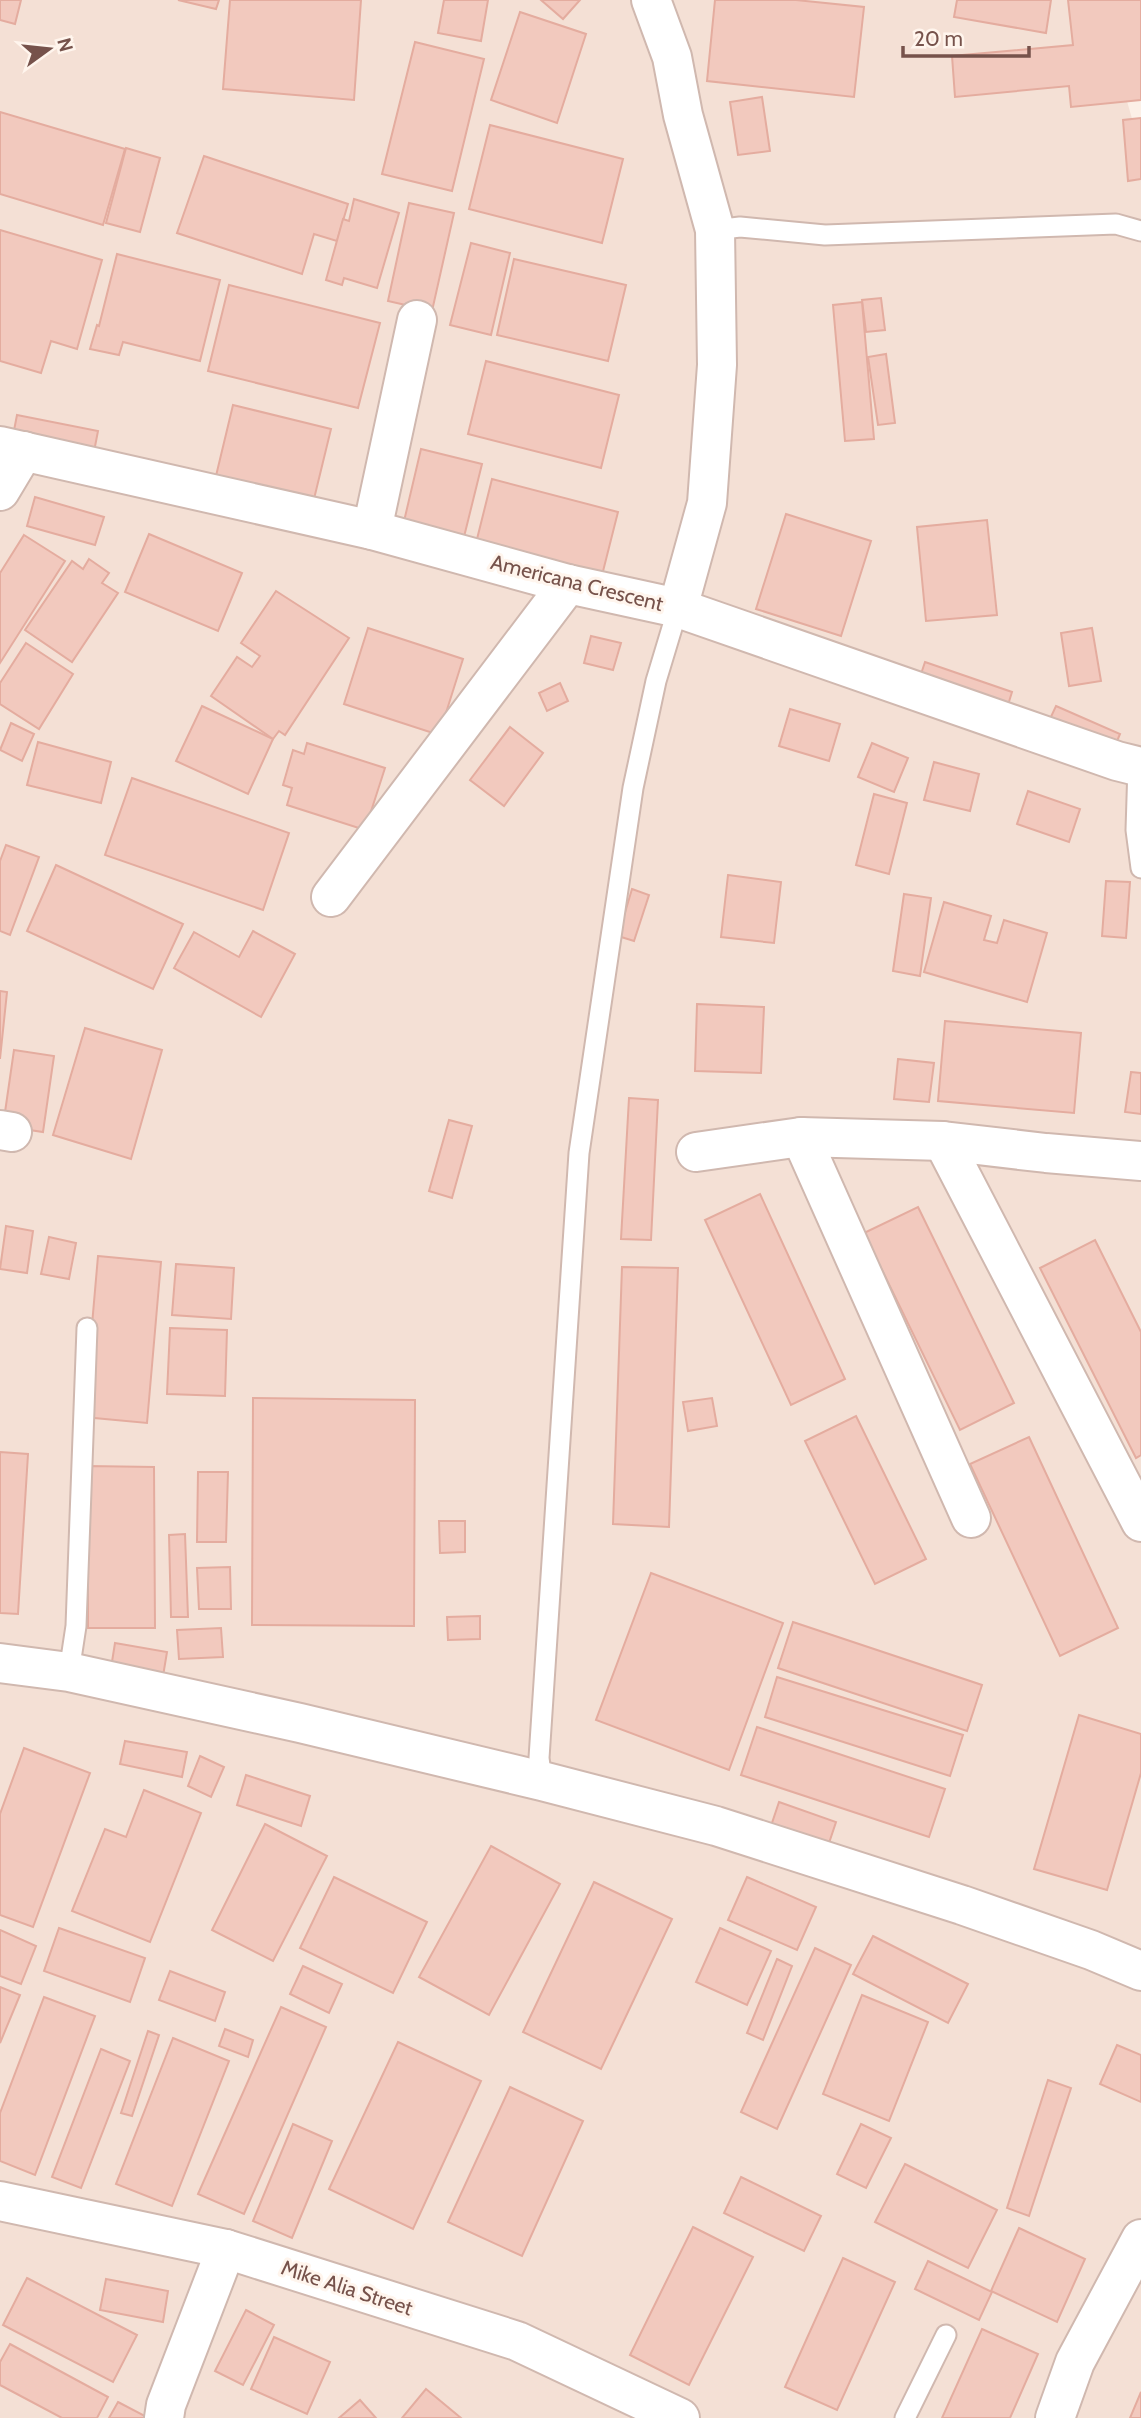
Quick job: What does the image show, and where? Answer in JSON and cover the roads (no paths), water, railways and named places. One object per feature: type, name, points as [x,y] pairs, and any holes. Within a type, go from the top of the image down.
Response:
[{"type":"street","points":[[651,0],[672,57],[683,115],[715,230],[718,365],[707,503],[678,608]]},
{"type":"street","points":[[372,530],[416,320]]},
{"type":"street","points":[[0,491],[12,449]]},
{"type":"street","name":"Americana Crescent","points":[[12,449],[372,530],[569,584],[678,608],[1140,767]]},
{"type":"street","points":[[331,897],[569,584]]},
{"type":"street","points":[[801,1137],[971,1518]]},
{"type":"street","points":[[696,1152],[801,1137],[943,1141],[1141,1161]]},
{"type":"street","points":[[943,1141],[1141,1522]]},
{"type":"street","points":[[0,1663],[69,1672],[300,1723],[716,1826],[975,1909],[1141,1970]]},
{"type":"street","name":"Mike Alia Street","points":[[0,2201],[226,2249],[517,2342],[680,2418]]},
{"type":"street","points":[[1055,2418],[1075,2362],[1141,2239]]},
{"type":"street","points":[[164,2418],[166,2405],[226,2249]]},
{"type":"lane","points":[[715,230],[740,228],[825,235],[1116,225],[1141,231]]},
{"type":"lane","points":[[542,1781],[539,1758],[579,1153],[633,788],[656,681],[678,608]]},
{"type":"lane","points":[[1140,767],[1136,830],[1141,868]]},
{"type":"lane","points":[[69,1672],[76,1626],[87,1328]]},
{"type":"lane","points":[[905,2418],[946,2335]]}]
